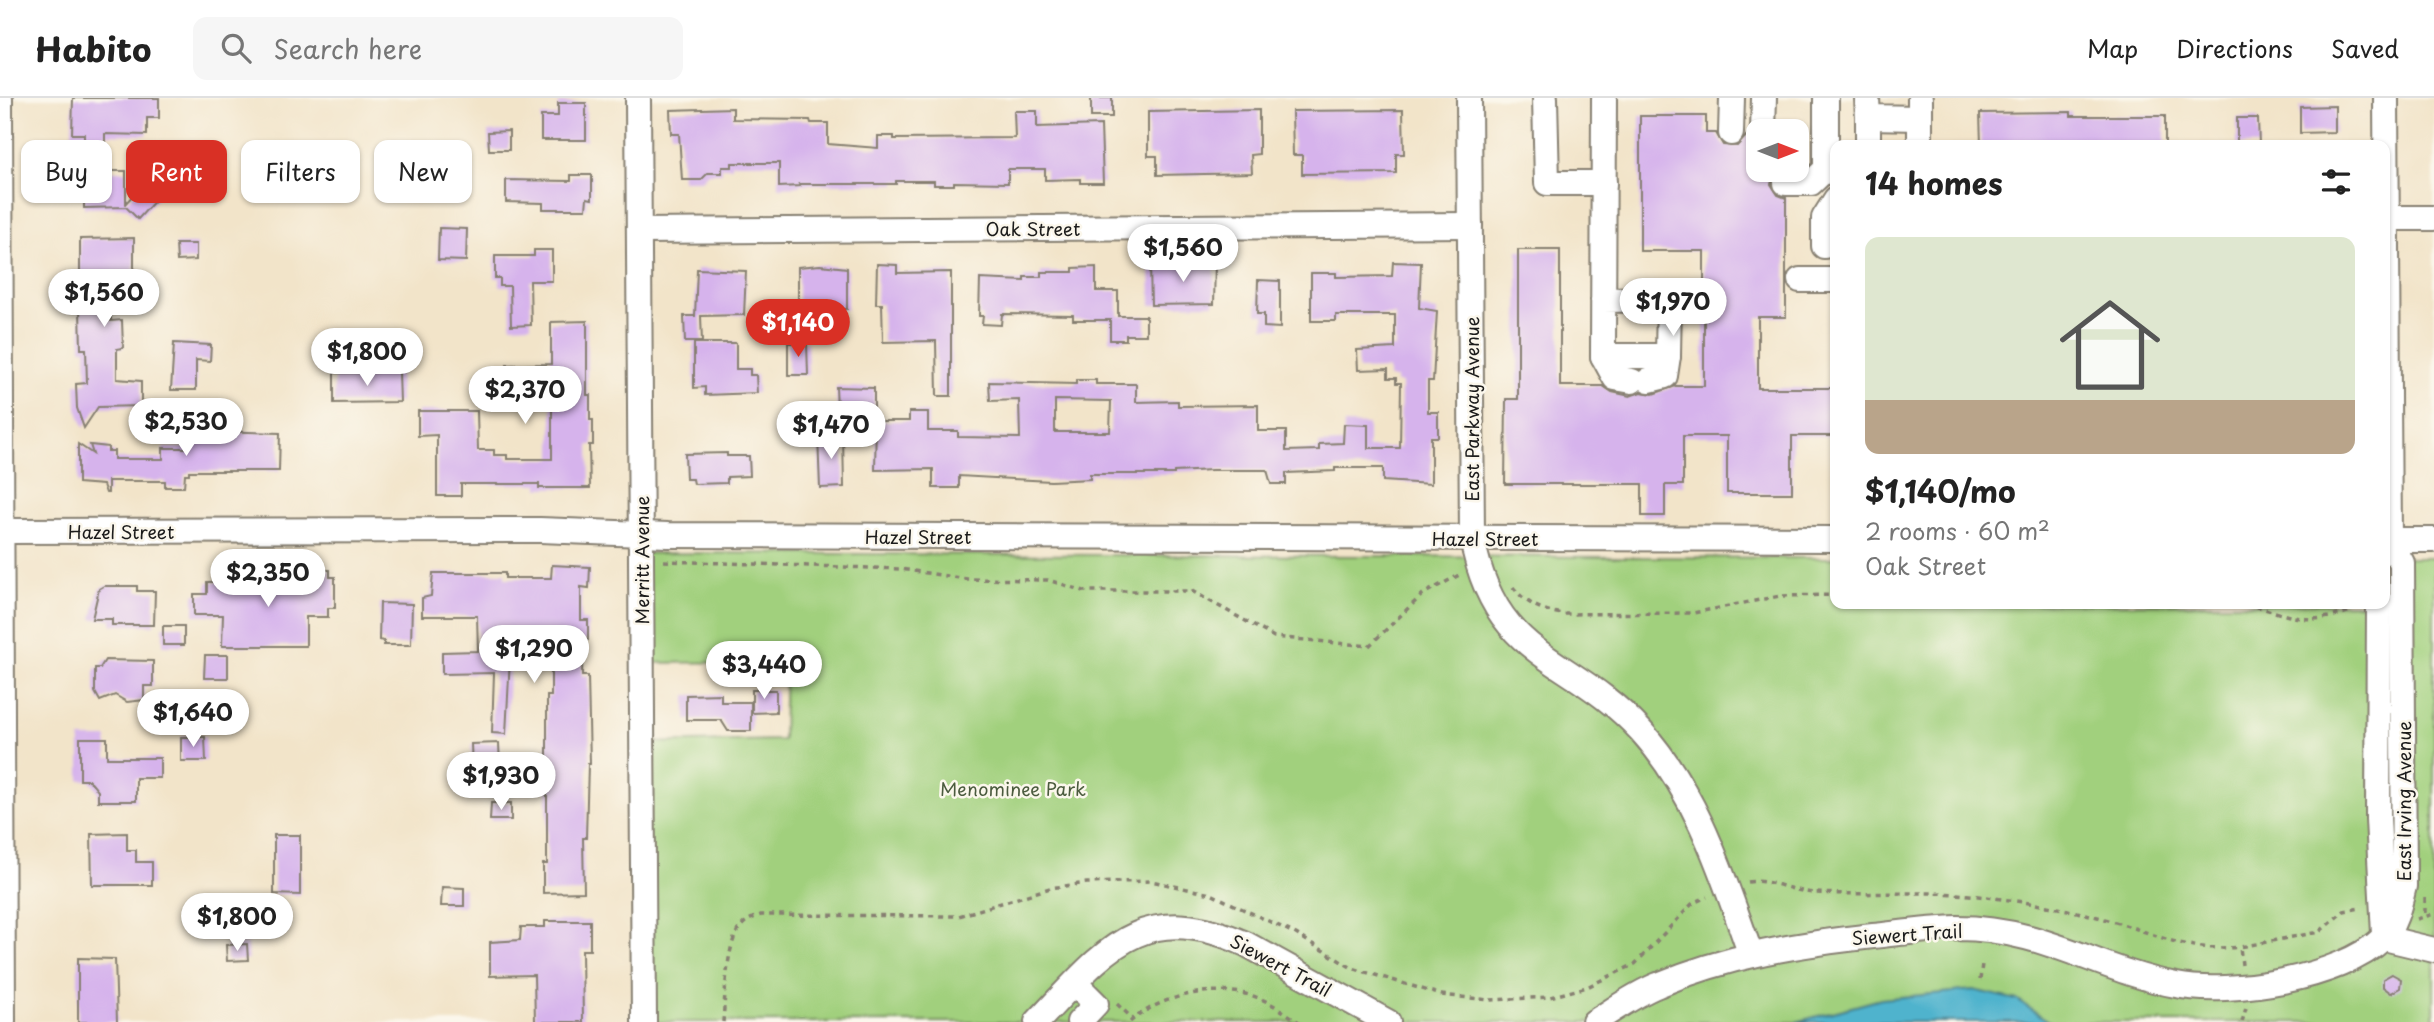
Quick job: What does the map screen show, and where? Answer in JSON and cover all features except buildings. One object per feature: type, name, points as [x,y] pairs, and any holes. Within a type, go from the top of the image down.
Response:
[{"type":"street","points":[[0,98],[2,1020]]},
{"type":"street","name":"Merritt Avenue","points":[[638,98],[644,1022]]},
{"type":"street","name":"East Parkway Avenue","points":[[1469,98],[1472,538],[1479,573],[1495,606],[1526,643],[1622,713],[1659,753],[1690,802],[1727,889],[1751,955]]},
{"type":"street","points":[[1545,98],[1547,183],[1604,183]]},
{"type":"street","points":[[1604,98],[1604,183],[1604,300],[1604,356],[1615,378],[1641,381],[1665,376],[1669,299],[1604,300]]},
{"type":"street","points":[[1731,133],[1732,98]]},
{"type":"street","points":[[1763,119],[1764,98]]},
{"type":"street","points":[[1786,183],[1811,183],[1826,169],[1826,98]]},
{"type":"street","name":"East Irving Avenue","points":[[2386,98],[2386,140]]},
{"type":"street","points":[[1868,140],[1868,107],[1920,108],[1920,140]]},
{"type":"street","points":[[1821,270],[1824,218],[1830,209]]},
{"type":"street","points":[[2390,218],[2434,218]]},
{"type":"street","name":"Oak Street","points":[[639,231],[1470,225]]},
{"type":"street","points":[[1604,356],[1668,356]]},
{"type":"street","name":"Hazel Street","points":[[1,531],[540,530],[641,533],[1830,539]]},
{"type":"street","points":[[2390,544],[2434,540]]},
{"type":"street","name":"East Irving Avenue","points":[[2384,938],[2400,902],[2405,871],[2402,563],[2390,549]]},
{"type":"street","name":"East Irving Avenue","points":[[2379,609],[2378,819],[2384,938]]},
{"type":"street","name":"Siewert Trail","points":[[1037,1022],[1111,947],[1136,933],[1177,925],[1198,927],[1246,944],[1388,1022]]},
{"type":"street","name":"Siewert Trail","points":[[1594,1022],[1659,984],[1751,955],[1792,946],[1890,934],[1957,928],[2040,939],[2132,974],[2190,988],[2243,985],[2335,968],[2351,962],[2384,938]]},
{"type":"street","points":[[2384,938],[2434,950]]},
{"type":"street","points":[[1075,983],[1096,1004],[1079,1022]]},
{"type":"path","points":[[663,561],[901,569],[967,579],[1048,580],[1084,591],[1192,591],[1274,637],[1369,646],[1423,594],[1458,573],[1497,574],[1520,596],[1543,612],[1563,614],[1693,613],[1780,596],[1830,595]]},
{"type":"path","points":[[2262,609],[2294,619],[2319,621],[2352,609]]},
{"type":"path","points":[[723,1022],[733,942],[739,928],[747,920],[761,915],[959,916],[1050,888],[1087,883],[1151,881],[1211,894],[1296,934],[1352,968],[1443,995],[1489,1000],[1550,997],[1587,987],[1635,964],[1693,903],[1758,880],[1814,893],[1908,892],[1986,897],[2111,921],[2188,947],[2209,950],[2319,933],[2344,911]]},
{"type":"path","points":[[2241,947],[2246,1012],[2242,1022]]},
{"type":"path","points":[[1980,979],[1982,964]]},
{"type":"path","points":[[1130,1022],[1149,1008],[1184,996],[1224,993],[1259,998],[1299,1022]]},
{"type":"green space","name":"Menominee Park","points":[[641,553],[1830,558],[1830,609],[2390,609],[2390,558],[2434,558],[2434,1022],[652,1022],[641,743],[783,740],[785,662],[641,663]]},
{"type":"water","points":[[1973,990],[2017,1000],[2050,1022],[1796,1022],[1881,999]]}]
